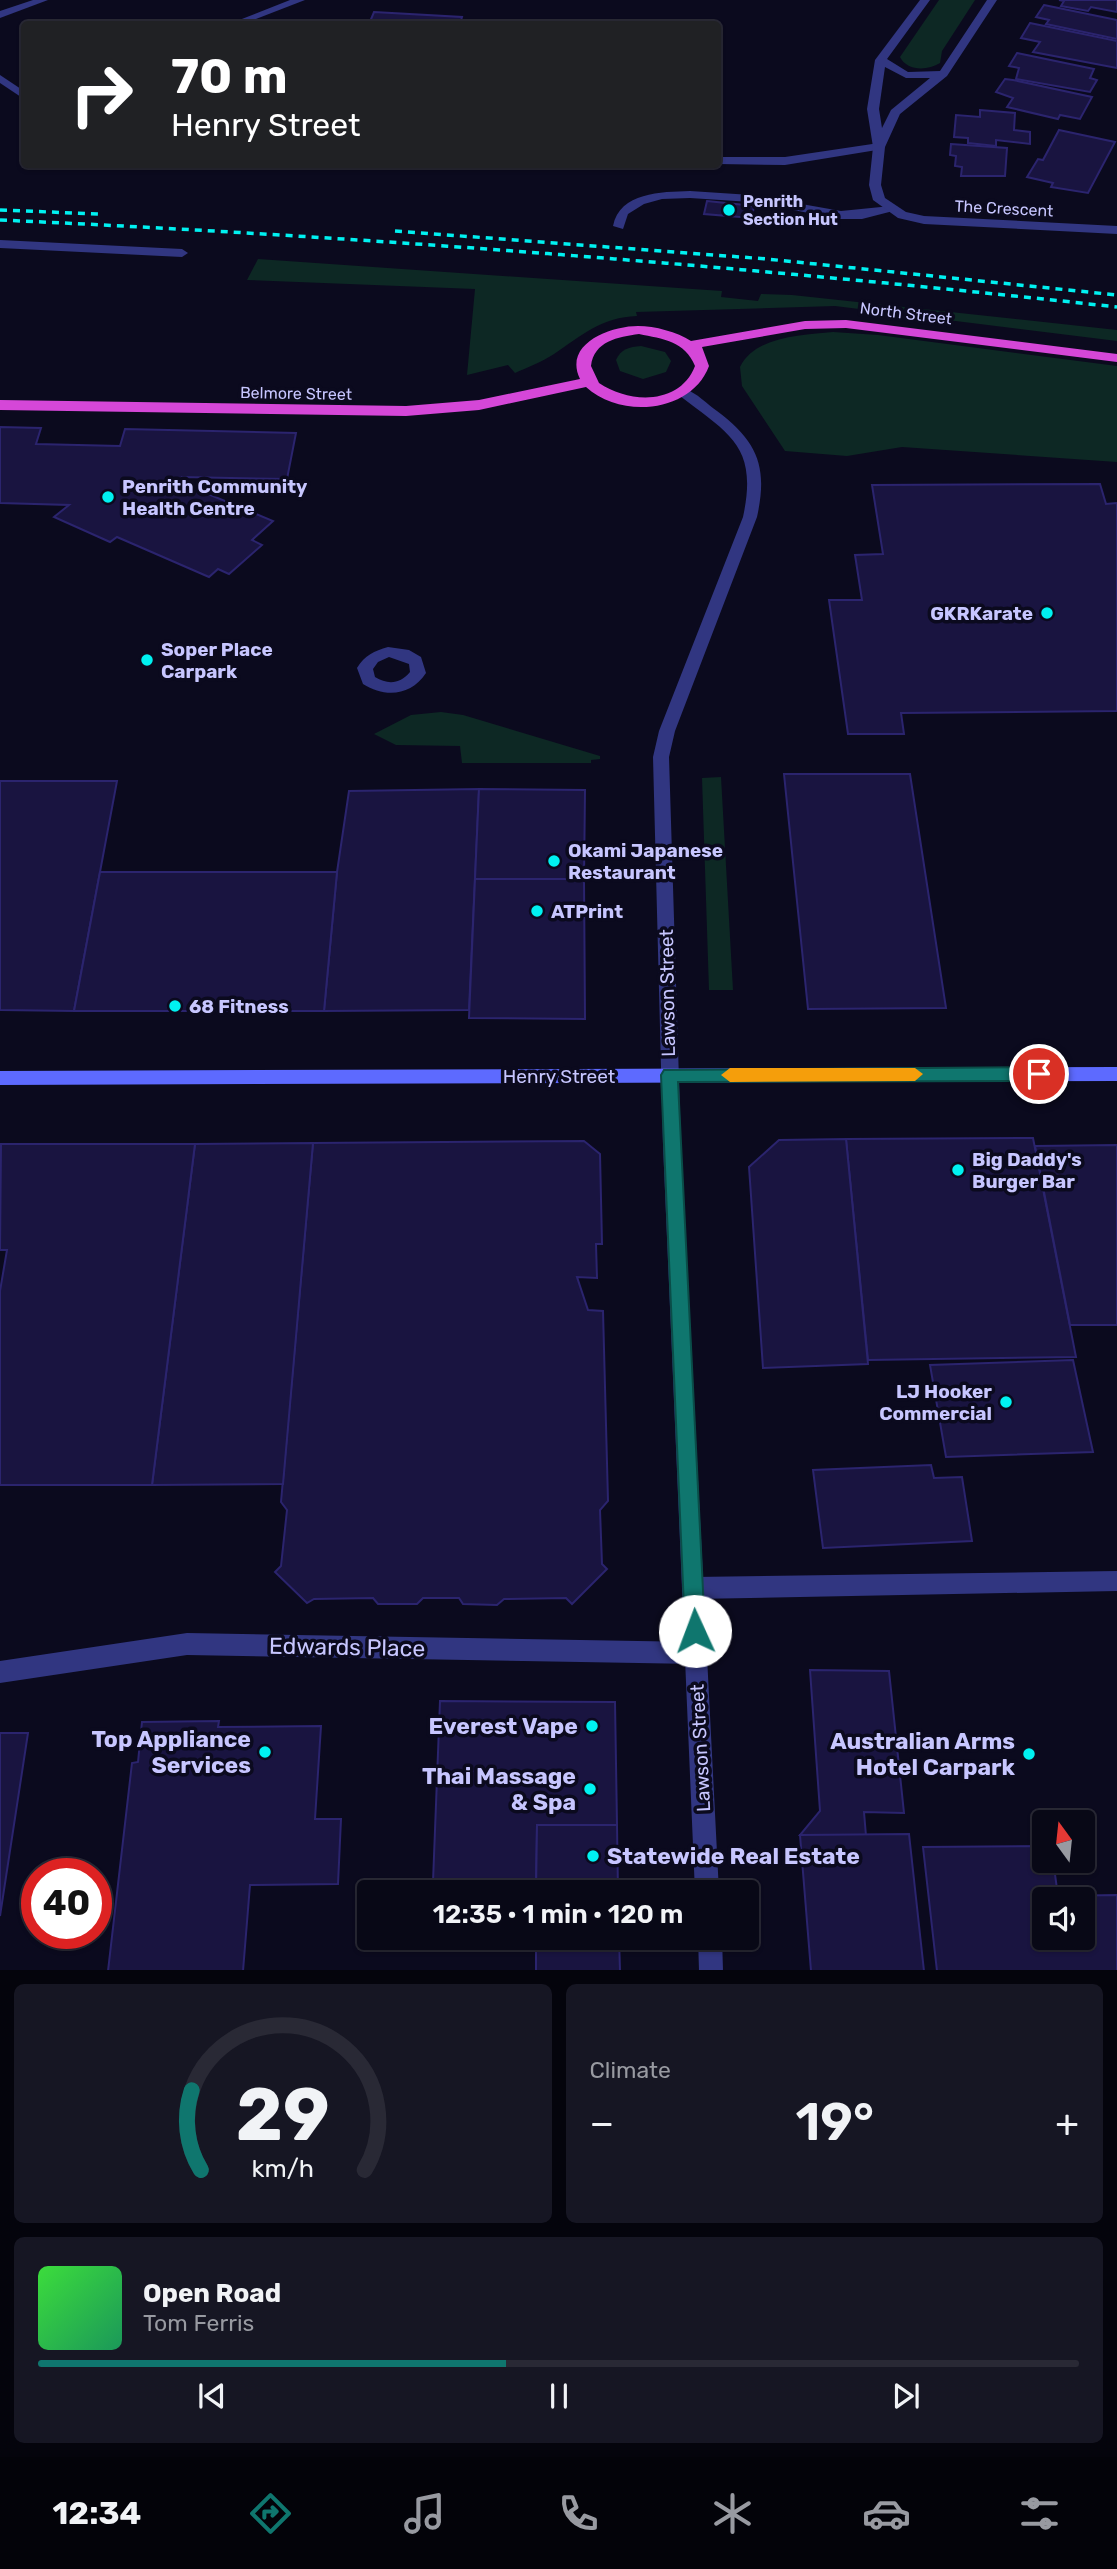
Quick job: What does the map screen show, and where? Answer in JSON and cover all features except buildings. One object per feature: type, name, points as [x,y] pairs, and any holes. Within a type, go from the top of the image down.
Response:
[{"type":"highway","name":"North Street","points":[[691,345],[805,325],[846,324],[1117,358]]},
{"type":"highway","points":[[639,330],[677,337],[691,345],[699,354],[702,375],[685,393],[652,402],[633,402],[607,395],[588,382],[582,370],[583,358],[590,348],[603,338],[639,330]]},
{"type":"highway","name":"Belmore Street","points":[[0,405],[406,411],[479,405],[588,382]]},
{"type":"main road","name":"Henry Street","points":[[0,1078],[1117,1073]]},
{"type":"street","points":[[0,15],[43,0]]},
{"type":"street","points":[[242,21],[300,0]]},
{"type":"street","points":[[891,210],[876,196],[879,147],[873,109],[881,60],[925,0]]},
{"type":"street","points":[[879,147],[895,112],[918,90],[943,74],[992,0]]},
{"type":"street","points":[[881,60],[906,75],[943,74]]},
{"type":"street","points":[[0,78],[21,94]]},
{"type":"street","points":[[721,161],[785,162],[879,147]]},
{"type":"street","points":[[619,226],[622,212],[633,204],[655,196],[684,193],[812,208],[840,215],[891,210]]},
{"type":"street","name":"The Crescent","points":[[891,210],[924,220],[1117,230]]},
{"type":"street","points":[[0,244],[182,253]]},
{"type":"street","name":"Lawson Street","points":[[685,393],[732,430],[749,450],[758,472],[757,493],[735,562],[663,744],[670,1075],[706,1880]]},
{"type":"street","points":[[694,1588],[1117,1581]]},
{"type":"street","name":"Edwards Place","points":[[0,1672],[187,1644],[696,1653]]},
{"type":"street","points":[[710,1950],[711,1970]]},
{"type":"green space","points":[[939,0],[975,0],[942,51],[940,63],[923,68],[907,65],[900,57]]},
{"type":"green space","points":[[258,259],[722,291],[721,297],[758,301],[761,294],[792,295],[1117,330],[1117,341],[835,306],[636,312],[637,316],[613,320],[593,328],[549,357],[515,373],[508,365],[467,375],[475,289],[247,280]]},
{"type":"green space","points":[[833,332],[878,335],[1117,366],[1117,462],[902,447],[847,456],[785,451],[742,386],[740,367],[747,357],[768,343],[794,336]]},
{"type":"green space","points":[[641,346],[665,352],[671,361],[666,372],[643,379],[620,371],[616,360],[620,353]]},
{"type":"green space","points":[[441,712],[463,715],[600,756],[600,759],[591,760],[591,763],[462,763],[460,746],[396,745],[374,734],[411,715]]},
{"type":"green space","points":[[721,777],[733,990],[709,990],[702,778]]},
{"type":"railway","points":[[0,210],[98,214]]},
{"type":"railway","points":[[0,220],[559,254],[838,278],[1117,307]]},
{"type":"railway","points":[[395,231],[767,259],[1117,295]]},
{"type":"slow traffic","points":[[730,1075],[915,1074]]},
{"type":"place","name":"Penrith Section Hut","points":[[729,210]]},
{"type":"place","name":"Penrith Community Health Centre","points":[[108,497]]},
{"type":"place","name":"GKRKarate","points":[[1047,613]]},
{"type":"place","name":"Soper Place Carpark","points":[[147,660]]},
{"type":"place","name":"Okami Japanese Restaurant","points":[[554,861]]},
{"type":"place","name":"ATPrint","points":[[537,911]]},
{"type":"place","name":"68 Fitness","points":[[175,1006]]},
{"type":"place","name":"Big Daddy's Burger Bar","points":[[958,1170]]},
{"type":"place","name":"LJ Hooker Commercial","points":[[1006,1402]]},
{"type":"place","name":"Everest Vape","points":[[592,1726]]},
{"type":"place","name":"Top Appliance Services","points":[[265,1752]]},
{"type":"place","name":"Australian Arms Hotel Carpark","points":[[1029,1754]]},
{"type":"place","name":"Thai Massage & Spa","points":[[590,1789]]},
{"type":"place","name":"Statewide Real Estate","points":[[593,1856]]},
{"type":"route","points":[[695,1631],[670,1075],[1039,1074]]}]
